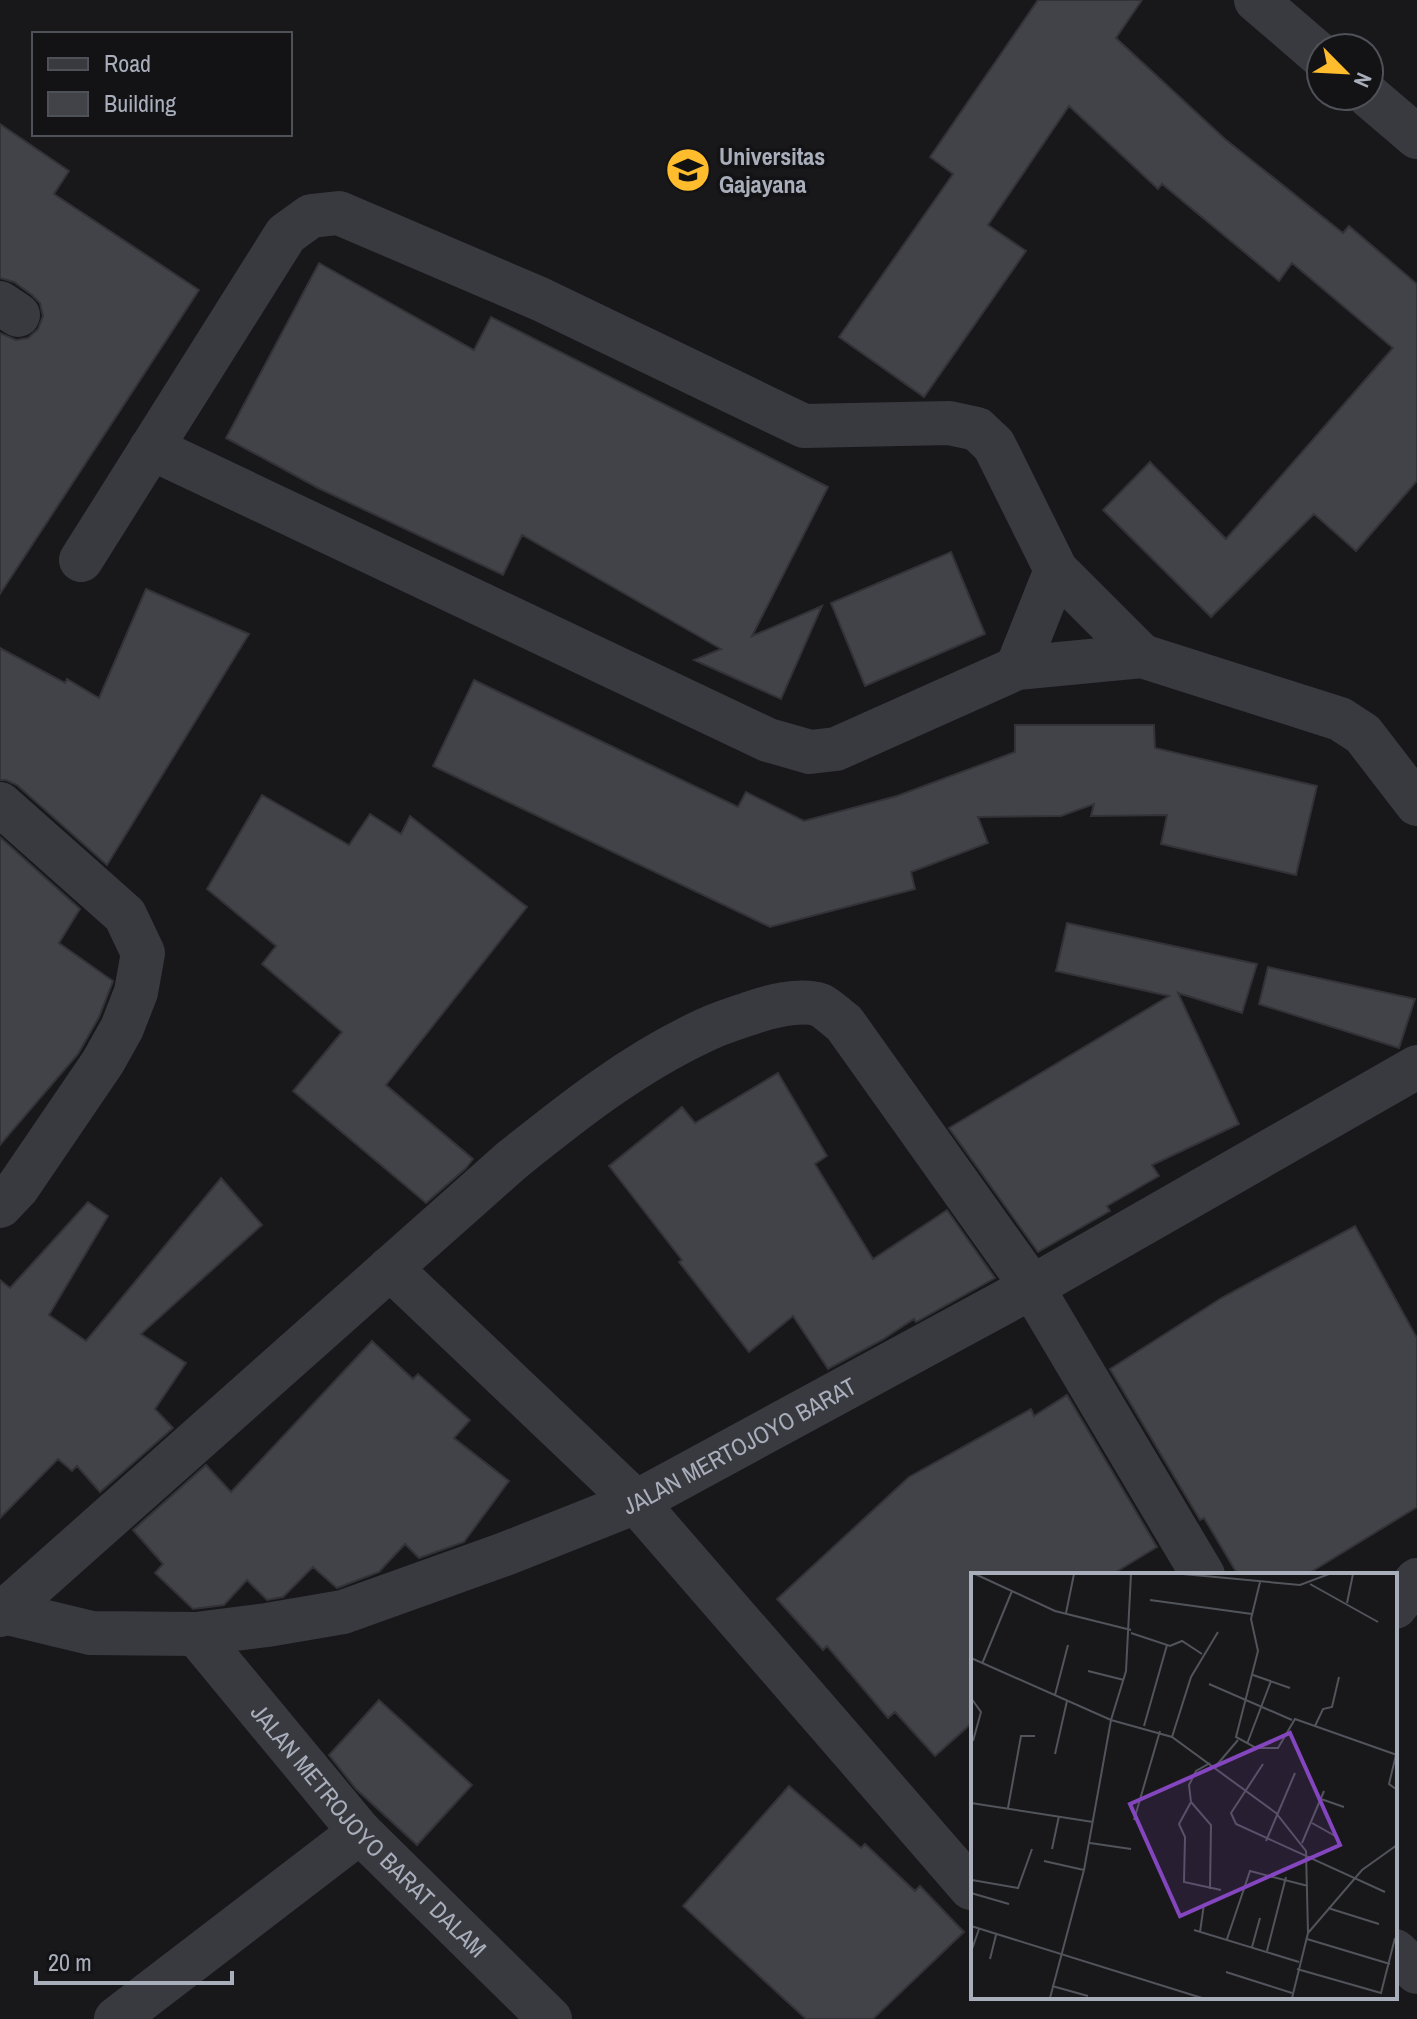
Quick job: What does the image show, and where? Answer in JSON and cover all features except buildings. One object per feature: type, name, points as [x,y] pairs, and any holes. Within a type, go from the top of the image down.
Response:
[{"type":"street","points":[[1256,0],[1305,42]]},
{"type":"street","points":[[1385,110],[1417,137]]},
{"type":"street","points":[[81,560],[286,234],[311,216],[339,213],[540,299],[804,426],[949,423],[977,429],[994,445],[1056,570],[1142,656]]},
{"type":"street","points":[[151,448],[768,740],[810,752],[836,749],[1017,668],[1142,656],[1340,719],[1363,734],[1417,804]]},
{"type":"street","points":[[1017,668],[1056,570]]},
{"type":"street","points":[[0,804],[125,915],[143,953],[136,992],[122,1028],[103,1062],[18,1187],[0,1206]]},
{"type":"street","points":[[1,1613],[512,1160],[575,1109],[610,1084],[705,1029],[765,1008],[795,1003],[819,1005],[844,1023],[1032,1287],[1202,1573]]},
{"type":"street","name":"JALAN MERTOJOYO BARAT","points":[[1,1613],[91,1633],[196,1634],[343,1612],[505,1554],[636,1502],[1413,1080]]},
{"type":"street","points":[[390,1268],[636,1502],[971,1888]]},
{"type":"street","points":[[1397,1605],[1417,1580]]},
{"type":"street","name":"JALAN METROJOYO BARAT DALAM","points":[[196,1634],[360,1832],[550,2019]]},
{"type":"street","points":[[116,2019],[360,1832]]},
{"type":"street","points":[[1397,1953],[1417,1972]]},
{"type":"place","name":"Universitas Gajayana","points":[[688,170]]}]
